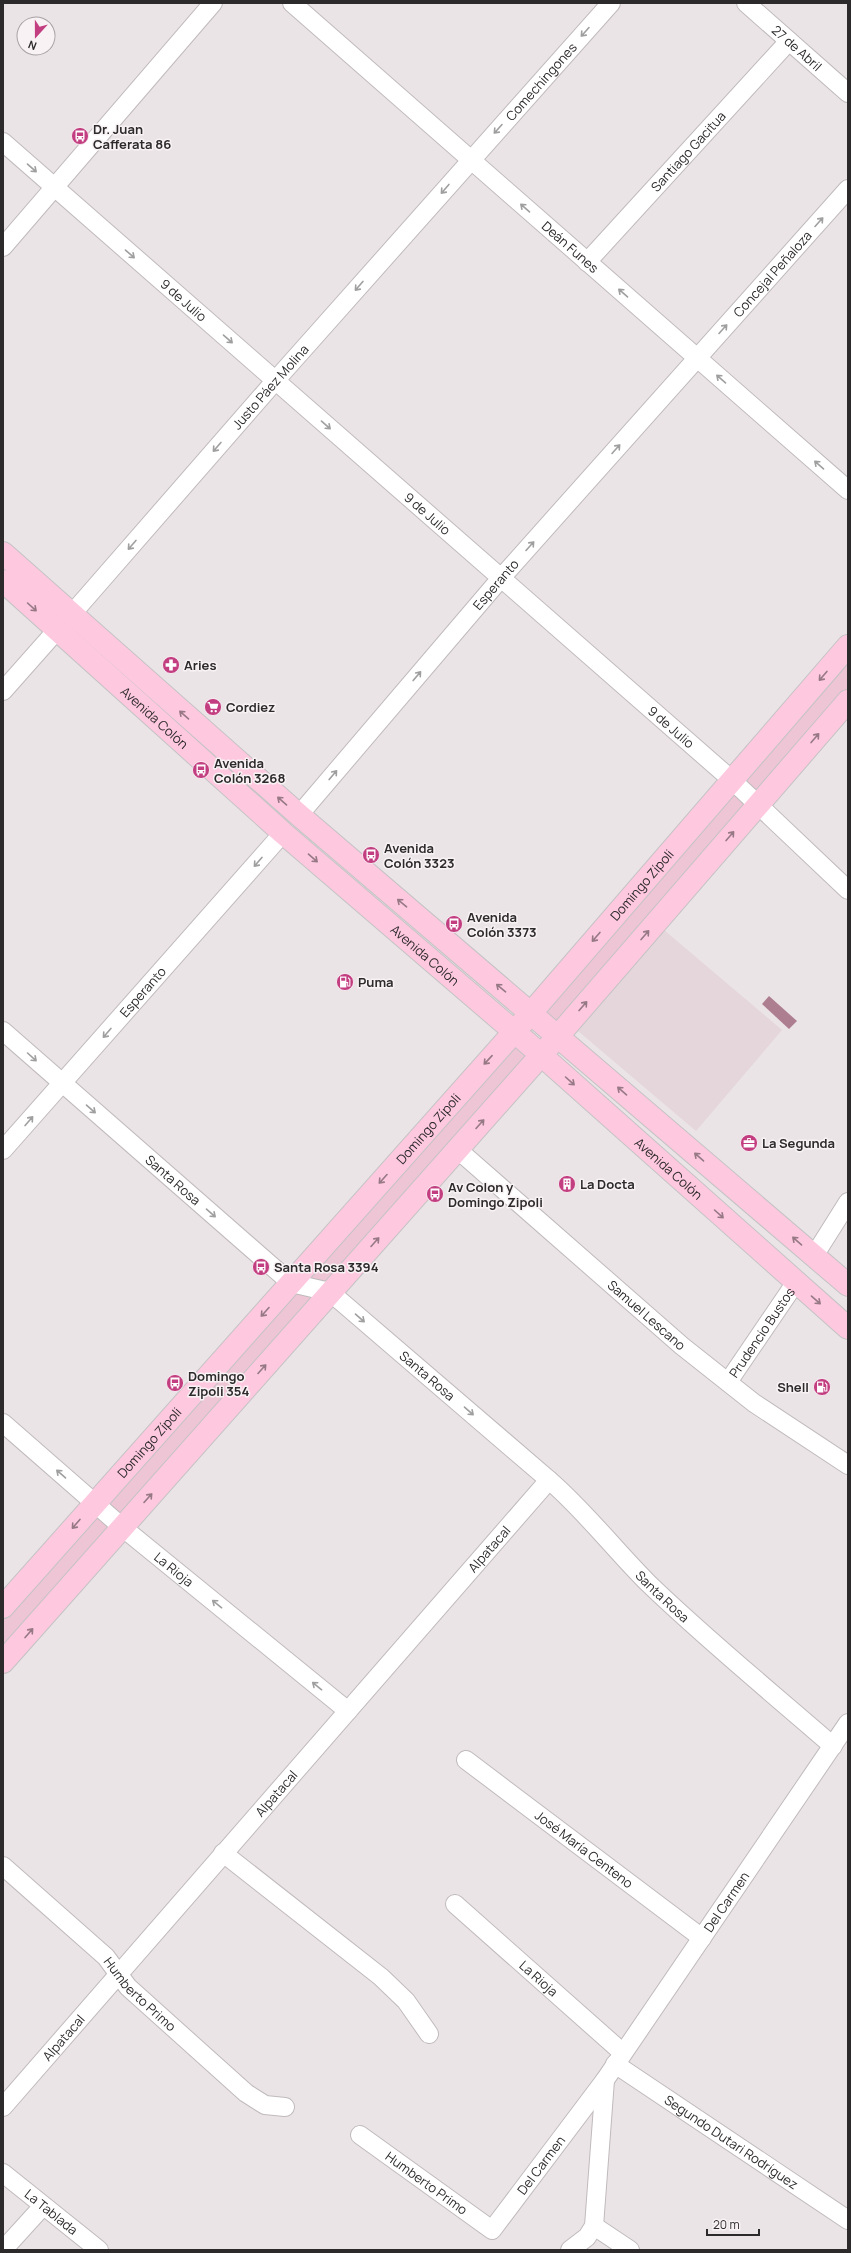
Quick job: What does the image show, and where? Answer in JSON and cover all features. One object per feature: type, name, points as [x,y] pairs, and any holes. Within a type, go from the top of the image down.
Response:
[{"type":"main road","name":"Avenida Colón","points":[[3,552],[64,622],[283,833],[514,1031],[848,1328]]},
{"type":"main road","name":"Avenida Colón","points":[[3,581],[64,622],[299,815],[848,1285]]},
{"type":"main road","name":"Domingo Zípoli","points":[[3,1607],[531,1013],[848,646]]},
{"type":"main road","points":[[3,1662],[558,1036],[758,804],[846,707]]},
{"type":"street","points":[[3,248],[213,3]]},
{"type":"street","name":"Deán Funes","points":[[292,3],[848,490]]},
{"type":"street","name":"Comechingones","points":[[470,159],[612,3]]},
{"type":"street","name":"27 de Abril","points":[[746,3],[848,93]]},
{"type":"street","name":"Santiago Gacitua","points":[[587,262],[789,41]]},
{"type":"street","name":"9 de Julio","points":[[3,142],[758,804],[848,890]]},
{"type":"street","name":"Justo Páez Molina","points":[[3,691],[470,159]]},
{"type":"street","name":"Concejal Peñaloza","points":[[697,358],[848,190]]},
{"type":"street","name":"Esperanto","points":[[299,815],[501,578],[697,358]]},
{"type":"street","name":"Esperanto","points":[[3,1150],[283,833]]},
{"type":"street","name":"Santa Rosa","points":[[3,1031],[291,1283],[330,1292],[575,1502],[622,1557],[680,1613],[833,1746]]},
{"type":"street","name":"Samuel Lescano","points":[[458,1149],[682,1346],[754,1403],[848,1465]]},
{"type":"street","points":[[814,1256],[848,1202]]},
{"type":"street","name":"Prudencio Bustos","points":[[728,1382],[796,1282]]},
{"type":"street","name":"La Rioja","points":[[3,1424],[122,1527],[348,1711]]},
{"type":"street","name":"Alpatacal","points":[[3,2107],[118,1973],[549,1480]]},
{"type":"street","name":"Del Carmen","points":[[492,2230],[605,2080],[848,1723]]},
{"type":"street","name":"José María Centeno","points":[[466,1760],[702,1938]]},
{"type":"street","points":[[223,1853],[381,1976],[406,2001],[429,2034]]},
{"type":"street","name":"Humberto Primo","points":[[3,1866],[106,1957],[128,1987],[246,2093],[265,2105],[285,2107]]},
{"type":"street","name":"La Rioja","points":[[455,1904],[619,2059]]},
{"type":"street","name":"Segundo Dutari Rodríguez","points":[[619,2059],[848,2220]]},
{"type":"street","name":"Del Carmen","points":[[594,2226],[605,2080]]},
{"type":"street","name":"Humberto Primo","points":[[360,2135],[492,2230]]},
{"type":"street","name":"La Tablada","points":[[3,2173],[99,2250]]},
{"type":"street","points":[[3,2250],[43,2206]]},
{"type":"street","points":[[570,2250],[587,2237],[594,2226],[630,2250]]},
{"type":"shaded area","points":[[848,646],[848,701],[558,1036],[531,1013]]},
{"type":"shaded area","points":[[664,930],[782,1030],[696,1131],[578,1031]]},
{"type":"shaded area","points":[[769,996],[797,1021],[789,1029],[762,1004]]},
{"type":"shaded area","points":[[514,1031],[541,1055],[3,1662],[3,1607]]},
{"type":"place","name":"Dr. Juan Cafferata 86","points":[[80,136]]},
{"type":"place","name":"Aries","points":[[171,665]]},
{"type":"place","name":"Cordiez","points":[[213,707]]},
{"type":"place","name":"Avenida Colón 3268","points":[[201,770]]},
{"type":"place","name":"Avenida Colón 3323","points":[[371,855]]},
{"type":"place","name":"Avenida Colón 3373","points":[[454,924]]},
{"type":"place","name":"Puma","points":[[345,982]]},
{"type":"place","name":"La Segunda","points":[[749,1143]]},
{"type":"place","name":"La Docta","points":[[567,1184]]},
{"type":"place","name":"Av Colon y Domingo Zipoli","points":[[435,1194]]},
{"type":"place","name":"Santa Rosa 3394","points":[[261,1267]]},
{"type":"place","name":"Domingo Zipoli 354","points":[[175,1383]]},
{"type":"place","name":"Shell","points":[[822,1387]]}]
